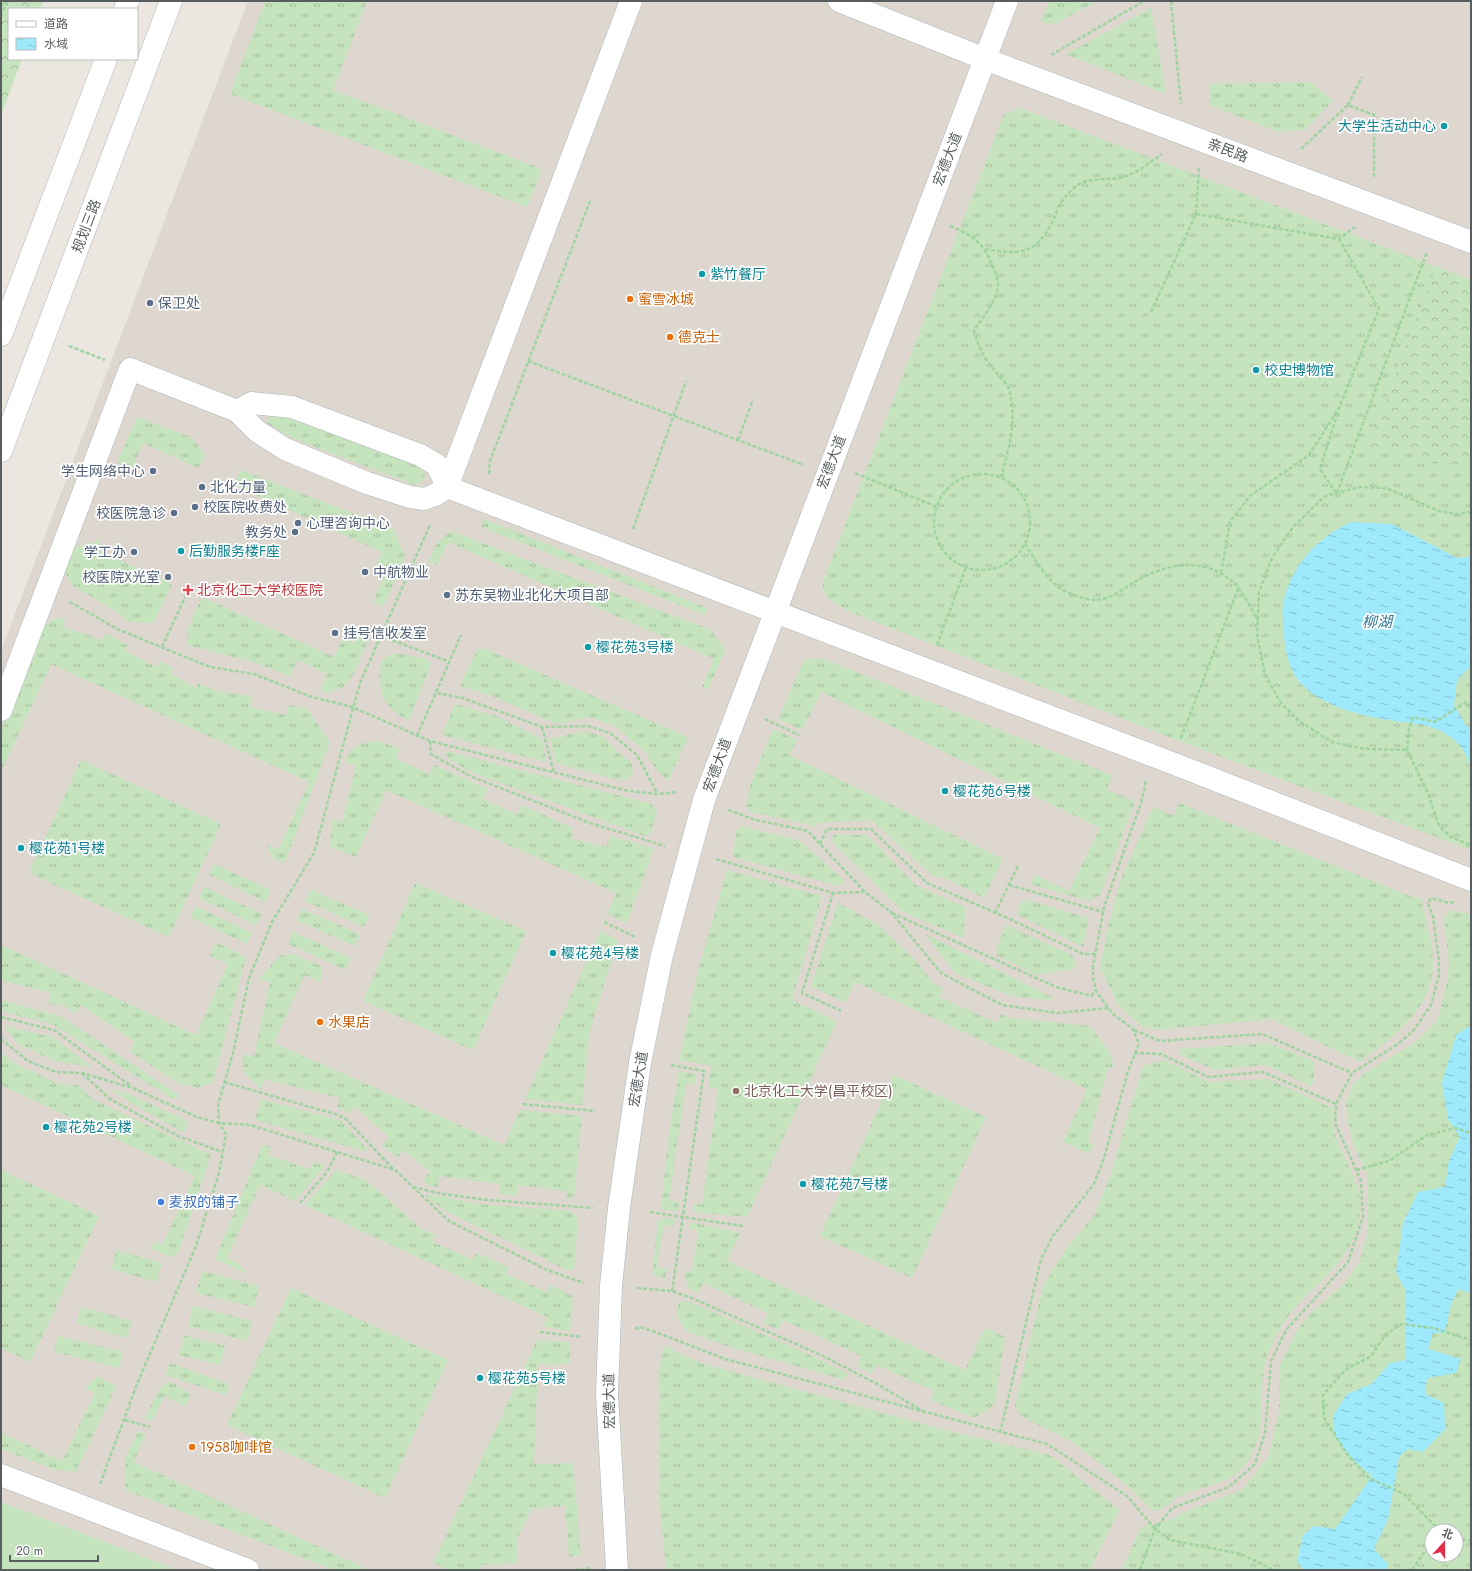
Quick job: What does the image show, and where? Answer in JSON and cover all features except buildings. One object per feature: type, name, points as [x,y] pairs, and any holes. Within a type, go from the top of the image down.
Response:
[{"type":"street","name":"规划三路","points":[[1,451],[171,1]]},
{"type":"street","points":[[1,710],[130,369],[237,411],[257,431],[285,449],[367,483],[410,497],[424,499],[435,495],[447,486],[631,1]]},
{"type":"street","name":"亲民路","points":[[839,1],[985,59],[1471,242]]},
{"type":"street","name":"宏德大道","points":[[617,1570],[607,1394],[611,1286],[619,1208],[640,1063],[662,955],[704,800],[774,612],[1007,1]]},
{"type":"street","points":[[1,335],[106,60]]},
{"type":"street","points":[[237,411],[252,403],[292,407],[420,455],[437,465],[447,486],[774,612],[1163,759],[1470,880]]},
{"type":"street","points":[[1,1475],[248,1570]]},
{"type":"path","points":[[1,16],[7,1]]},
{"type":"path","points":[[1045,58],[1144,1]]},
{"type":"path","points":[[1171,1],[1181,111]]},
{"type":"path","points":[[1300,150],[1348,105],[1362,77]]},
{"type":"path","points":[[1348,105],[1374,115],[1374,186]]},
{"type":"path","points":[[984,249],[1003,252],[1024,251],[1038,244],[1046,233],[1059,205],[1068,193],[1080,184],[1098,179],[1121,178],[1141,168],[1164,152]]},
{"type":"path","points":[[1151,312],[1196,214],[1199,165]]},
{"type":"path","points":[[488,479],[490,461],[590,201]]},
{"type":"path","points":[[1196,214],[1339,240],[1358,225]]},
{"type":"path","points":[[950,226],[967,233],[979,242],[989,256],[996,275],[998,287],[992,304],[974,330],[977,345],[992,368],[1007,386],[1013,422],[1007,457],[1001,477]]},
{"type":"path","points":[[1337,494],[1436,228]]},
{"type":"path","points":[[1337,494],[1320,469],[1339,408],[1379,309],[1339,240]]},
{"type":"path","points":[[44,337],[130,369]]},
{"type":"path","points":[[528,361],[827,474]]},
{"type":"path","points":[[626,555],[632,533],[686,381]]},
{"type":"path","points":[[738,440],[753,400]]},
{"type":"path","points":[[1221,573],[1230,522],[1250,496],[1309,455],[1339,408]]},
{"type":"path","points":[[857,474],[936,507]]},
{"type":"path","points":[[975,474],[988,474],[1001,477],[1014,486],[1024,498],[1029,513],[1030,529],[1025,544],[1017,555],[1006,563],[994,569],[980,570],[966,567],[953,560],[943,549],[936,536],[934,521],[936,507],[942,495],[951,485],[962,478],[975,474]]},
{"type":"path","points":[[90,1509],[125,1420],[137,1384],[196,1246],[219,1173],[226,1134],[219,1123],[218,1104],[233,1053],[249,978],[272,922],[314,853],[360,683],[447,486]]},
{"type":"path","points":[[1407,750],[1365,749],[1332,742],[1298,721],[1281,703],[1264,675],[1257,634],[1259,592],[1272,558],[1293,527],[1325,496],[1360,487],[1386,488],[1439,511],[1457,514],[1471,512]]},
{"type":"path","points":[[1025,544],[1039,565],[1057,586],[1078,596],[1096,600],[1115,594],[1160,569],[1185,564],[1202,566],[1221,573],[1236,585],[1258,621]]},
{"type":"path","points":[[936,647],[966,567]]},
{"type":"path","points":[[1238,589],[1163,759],[1146,778],[1141,803],[1103,912],[1093,977],[1096,990],[1113,1014],[1133,1030],[1160,1041],[1262,1034],[1352,1073]]},
{"type":"path","points":[[47,590],[117,629],[210,667],[254,674],[309,696],[354,708],[430,741],[482,753],[554,774],[628,791],[657,794],[676,791],[756,820],[808,831],[864,892],[891,912],[1056,987],[1091,996],[1096,990]]},
{"type":"path","points":[[162,647],[186,595]]},
{"type":"path","points":[[417,736],[461,635]]},
{"type":"path","points":[[381,636],[450,662]]},
{"type":"path","points":[[437,693],[462,698],[542,727],[588,726],[610,734],[637,755],[657,794]]},
{"type":"path","points":[[1471,708],[1466,702],[1435,722],[1413,717],[1409,729],[1407,750],[1428,793],[1440,826],[1451,837],[1471,846]]},
{"type":"path","points":[[765,719],[799,735]]},
{"type":"path","points":[[542,727],[554,774]]},
{"type":"path","points":[[430,741],[431,754],[470,776],[590,822],[662,845],[690,850],[734,866],[833,893],[864,892]]},
{"type":"path","points":[[820,844],[827,829],[871,829],[927,883],[1083,954],[1096,954]]},
{"type":"path","points":[[995,913],[1018,866]]},
{"type":"path","points":[[1140,1570],[1154,1529],[1172,1508],[1229,1487],[1255,1464],[1265,1432],[1270,1361],[1286,1330],[1348,1262],[1363,1217],[1361,1181],[1335,1123],[1336,1104],[1352,1073],[1398,1044],[1414,1030],[1424,1017],[1431,1005],[1439,975],[1438,945],[1434,916],[1428,904],[1430,898],[1449,903],[1458,902],[1470,880]]},
{"type":"path","points":[[1009,885],[1103,912]]},
{"type":"path","points":[[833,893],[802,993],[841,1011]]},
{"type":"path","points":[[891,912],[941,973],[1002,1005],[1057,1013],[1108,1008]]},
{"type":"path","points":[[604,922],[635,937]]},
{"type":"path","points":[[1,1017],[54,1030],[133,1088]]},
{"type":"path","points":[[1000,1433],[1041,1259],[1054,1236],[1094,1184],[1104,1158],[1134,1053],[1139,1044],[1133,1030]]},
{"type":"path","points":[[1,1039],[28,1061],[56,1072],[82,1073],[133,1088],[197,1117],[219,1123],[250,1125],[395,1170]]},
{"type":"path","points":[[1,1043],[7,1045]]},
{"type":"path","points":[[1134,1053],[1161,1054],[1208,1077],[1263,1072],[1336,1104]]},
{"type":"path","points":[[671,1064],[704,1071],[672,1291]]},
{"type":"path","points":[[82,1073],[110,1099],[178,1136],[222,1152]]},
{"type":"path","points":[[224,1082],[346,1119],[425,1201],[449,1221],[547,1270],[583,1283],[672,1291],[694,1299],[823,1356],[878,1385],[926,1413]]},
{"type":"path","points":[[523,1104],[595,1111]]},
{"type":"path","points":[[1356,1170],[1389,1161],[1427,1135],[1455,1128],[1471,1133]]},
{"type":"path","points":[[300,1203],[327,1172],[337,1152]]},
{"type":"path","points":[[413,1187],[442,1194],[488,1200],[589,1208],[619,1208]]},
{"type":"path","points":[[650,1212],[743,1226]]},
{"type":"path","points":[[1431,1523],[1404,1494],[1369,1478],[1347,1454],[1324,1418],[1323,1395],[1345,1370],[1370,1356],[1386,1334],[1402,1324],[1432,1328],[1471,1340]]},
{"type":"path","points":[[609,1335],[640,1327],[725,1359],[1000,1433],[1047,1444],[1077,1462],[1127,1496],[1154,1529],[1170,1540],[1241,1554],[1274,1570]]},
{"type":"path","points":[[540,1332],[582,1337]]},
{"type":"path","points":[[125,1420],[150,1427]]},
{"type":"path","points":[[1412,1570],[1424,1552]]},
{"type":"path","points":[[575,1570],[591,1568]]},
{"type":"shaded area","name":"北京化工大学(昌平校区)","points":[[248,1],[1471,1],[1471,1570],[1,1570],[1,651]]},
{"type":"green space","points":[[1,1],[43,1],[40,8],[8,8],[8,60],[22,60],[1,115]]},
{"type":"green space","points":[[265,1],[367,1],[333,90],[542,169],[527,207],[230,94]]},
{"type":"green space","points":[[1049,1],[1097,1],[1055,24],[1041,22]]},
{"type":"green space","points":[[1151,8],[1166,94],[1066,54]]},
{"type":"green space","points":[[1310,82],[1333,101],[1305,130],[1278,132],[1210,105],[1209,84]]},
{"type":"green space","points":[[1020,108],[1471,280],[1471,850],[1182,742],[850,612],[826,597],[822,584],[1004,114]]},
{"type":"green space","points":[[1436,266],[1471,280],[1471,463],[1467,470],[1453,473],[1409,452],[1368,448]]},
{"type":"green space","points":[[273,416],[283,416],[417,466],[424,470],[425,477],[421,482],[415,485],[302,442],[267,423],[268,418]]},
{"type":"green space","points":[[137,417],[193,438],[205,456],[198,468],[143,443],[132,468],[117,463]]},
{"type":"green space","points":[[241,470],[394,529],[405,558],[383,607],[373,602],[385,575],[374,570],[382,552],[234,485]]},
{"type":"green space","points":[[484,519],[707,608],[705,615],[481,527]]},
{"type":"green space","points":[[451,531],[711,630],[725,650],[708,689],[702,687],[714,659],[448,542],[437,565],[428,562],[438,542]]},
{"type":"green space","points":[[100,540],[96,549],[172,584],[154,622],[145,623],[128,621],[112,609],[72,585],[63,569],[71,549]]},
{"type":"green space","points":[[202,597],[334,657],[343,638],[354,643],[360,630],[371,635],[353,675],[343,687],[327,693],[320,690],[327,674],[298,660],[290,676],[249,661],[187,645],[188,629]]},
{"type":"green space","points":[[57,618],[65,619],[63,627],[103,640],[105,633],[128,645],[125,651],[156,667],[160,661],[173,668],[171,674],[196,688],[198,683],[216,691],[252,696],[250,707],[286,715],[288,705],[307,709],[330,742],[285,862],[272,858],[267,845],[278,850],[309,782],[51,664],[1,772],[1,731],[42,627]]},
{"type":"green space","points":[[477,649],[485,649],[688,737],[668,781],[657,770],[644,751],[615,726],[590,717],[557,724],[492,696],[460,686]]},
{"type":"green space","points":[[391,654],[401,654],[427,659],[431,664],[409,720],[396,713],[391,708],[386,702],[381,689],[379,674],[381,664],[383,659]]},
{"type":"green space","points":[[807,659],[824,659],[1112,775],[1107,790],[1135,801],[1100,895],[1090,901],[1030,884],[1035,875],[1069,891],[1100,828],[821,692],[802,730],[778,719],[803,662]]},
{"type":"green space","points":[[455,704],[496,716],[542,739],[546,762],[442,735]]},
{"type":"green space","points":[[773,729],[797,740],[789,755],[1003,859],[984,898],[947,879],[932,875],[871,820],[818,823],[815,826],[751,812],[746,806],[750,786]]},
{"type":"green space","points":[[584,731],[603,736],[619,753],[632,763],[633,773],[627,779],[618,780],[556,763],[550,739]]},
{"type":"green space","points":[[378,741],[400,749],[396,759],[429,774],[434,765],[488,789],[483,799],[517,814],[521,805],[573,828],[571,839],[607,847],[610,836],[654,848],[627,923],[607,914],[616,893],[386,790],[356,857],[330,847],[332,819],[342,822],[356,765],[345,762],[347,756],[350,751],[357,746]]},
{"type":"green space","points":[[446,751],[652,804],[657,812],[651,833],[645,836],[468,771],[447,758]]},
{"type":"green space","points":[[81,760],[221,824],[169,937],[29,873]]},
{"type":"green space","points":[[1179,803],[1415,898],[1421,899],[1431,941],[1433,965],[1431,981],[1426,996],[1418,1009],[1385,1043],[1360,1062],[1271,1019],[1158,1030],[1143,1027],[1119,1006],[1100,968],[1107,930],[1121,879],[1153,807],[1174,816]]},
{"type":"green space","points":[[740,826],[799,840],[844,880],[839,886],[733,857],[736,832]]},
{"type":"green space","points":[[833,835],[867,835],[916,885],[965,907],[964,938],[903,912],[832,842]]},
{"type":"green space","points":[[214,864],[271,890],[266,902],[209,875]]},
{"type":"green space","points":[[727,870],[822,896],[792,1000],[837,1021],[747,1217],[693,1211],[693,1203],[702,1204],[718,1089],[709,1088],[711,1066],[679,1060],[698,971]]},
{"type":"green space","points":[[415,883],[526,931],[473,1050],[363,1001]]},
{"type":"green space","points":[[204,887],[262,914],[256,925],[199,898]]},
{"type":"green space","points":[[311,890],[369,915],[364,927],[305,901]]},
{"type":"green space","points":[[1027,900],[1089,918],[1083,947],[1018,915],[1020,903]]},
{"type":"green space","points":[[838,903],[879,925],[918,963],[933,983],[943,988],[939,997],[997,1023],[1001,1014],[1010,1018],[1090,1026],[1110,1053],[1114,1068],[1108,1067],[1088,1143],[1094,1145],[1088,1153],[1063,1142],[1087,1089],[855,982],[845,1003],[811,986]]},
{"type":"green space","points":[[195,906],[252,933],[247,944],[190,917]]},
{"type":"green space","points":[[302,909],[360,934],[355,946],[296,920]]},
{"type":"green space","points":[[1450,910],[1471,914],[1471,1570],[1122,1570],[1140,1528],[1172,1519],[1182,1513],[1242,1490],[1269,1456],[1279,1411],[1280,1365],[1296,1332],[1310,1314],[1346,1282],[1360,1260],[1367,1235],[1367,1174],[1354,1147],[1348,1122],[1346,1104],[1353,1084],[1365,1073],[1415,1042],[1437,1021],[1446,987],[1449,961],[1444,919]]},
{"type":"green space","points":[[1006,925],[1072,955],[1077,964],[1072,969],[1037,975],[998,956],[996,949]]},
{"type":"green space","points":[[600,931],[618,940],[589,1033],[582,1105],[525,1099]]},
{"type":"green space","points":[[293,932],[351,958],[346,970],[288,944]]},
{"type":"green space","points":[[925,934],[1054,998],[1044,1000],[1011,996],[955,973]]},
{"type":"green space","points":[[216,942],[246,957],[213,1082],[199,1088],[178,1083],[129,1051],[135,1042],[81,1005],[75,1014],[63,1005],[48,1004],[51,993],[1,980],[1,945],[196,1035],[228,964],[210,956]]},
{"type":"green space","points":[[293,954],[323,967],[320,982],[304,975],[274,1043],[504,1145],[520,1110],[582,1116],[574,1197],[566,1201],[567,1191],[518,1185],[516,1196],[499,1194],[500,1184],[439,1176],[438,1187],[429,1186],[423,1180],[430,1172],[404,1150],[397,1158],[382,1145],[389,1137],[355,1107],[348,1114],[344,1110],[337,1109],[340,1098],[264,1079],[261,1090],[243,1071],[243,1054],[254,1056],[270,982],[259,979],[279,956]]},
{"type":"green space","points":[[4,1001],[60,1016],[180,1096],[173,1099],[52,1024],[1,1011],[1,1002]]},
{"type":"green space","points":[[4,1026],[53,1037],[92,1067],[55,1061],[18,1044]]},
{"type":"green space","points":[[1268,1043],[1314,1061],[1314,1082],[1311,1086],[1265,1065],[1215,1070],[1180,1055],[1179,1052],[1180,1049]]},
{"type":"green space","points":[[1,1053],[16,1064],[59,1084],[78,1085],[94,1100],[211,1155],[178,1253],[171,1257],[151,1249],[155,1242],[162,1245],[195,1176],[1,1085]]},
{"type":"green space","points":[[1164,1060],[1209,1082],[1268,1079],[1333,1108],[1333,1124],[1336,1137],[1351,1169],[1359,1191],[1361,1203],[1356,1232],[1350,1246],[1334,1268],[1289,1315],[1269,1351],[1263,1381],[1260,1427],[1257,1442],[1251,1456],[1234,1475],[1219,1483],[1180,1496],[1157,1511],[1151,1509],[1124,1483],[1074,1443],[1023,1417],[1018,1413],[1015,1405],[1043,1285],[1067,1248],[1095,1214],[1110,1176],[1143,1066]]},
{"type":"green space","points":[[679,1071],[696,1074],[696,1085],[686,1083],[669,1200],[679,1202],[678,1212],[661,1209],[669,1132]]},
{"type":"green space","points":[[894,1075],[986,1117],[912,1278],[820,1236]]},
{"type":"green space","points":[[110,1089],[129,1094],[188,1121],[184,1133],[126,1100]]},
{"type":"green space","points":[[261,1099],[342,1121],[367,1149],[364,1151],[255,1120]]},
{"type":"green space","points":[[262,1145],[271,1147],[268,1155],[310,1169],[313,1162],[325,1166],[295,1201],[260,1185],[227,1258],[239,1264],[248,1274],[215,1259]]},
{"type":"green space","points":[[1,1170],[99,1216],[30,1362],[1,1348]]},
{"type":"green space","points":[[336,1170],[366,1180],[420,1228],[435,1235],[433,1242],[473,1260],[476,1253],[509,1267],[506,1274],[547,1292],[550,1285],[572,1296],[570,1332],[543,1326],[547,1317],[305,1205]]},
{"type":"green space","points":[[428,1194],[478,1204],[572,1211],[578,1220],[574,1269],[567,1270],[446,1211],[427,1197]]},
{"type":"green space","points":[[661,1218],[675,1219],[674,1226],[664,1225],[657,1267],[667,1269],[665,1278],[654,1275],[653,1268],[658,1221]]},
{"type":"green space","points":[[691,1222],[740,1233],[727,1261],[965,1370],[985,1328],[1005,1337],[994,1405],[975,1418],[930,1400],[934,1391],[876,1365],[872,1374],[857,1366],[861,1356],[783,1320],[778,1330],[764,1323],[768,1313],[703,1283],[698,1293],[688,1288],[684,1271],[692,1272],[698,1230],[689,1229]]},
{"type":"green space","points":[[116,1250],[162,1263],[156,1282],[111,1269]]},
{"type":"green space","points":[[202,1271],[259,1286],[254,1307],[196,1293]]},
{"type":"green space","points":[[291,1288],[448,1360],[385,1498],[227,1425]]},
{"type":"green space","points":[[679,1301],[688,1301],[821,1360],[848,1374],[844,1380],[724,1345],[686,1331],[677,1315]]},
{"type":"green space","points":[[193,1306],[252,1321],[247,1341],[188,1326]]},
{"type":"green space","points":[[81,1307],[132,1321],[127,1338],[76,1323]]},
{"type":"green space","points":[[184,1335],[225,1346],[220,1365],[179,1355]]},
{"type":"green space","points":[[58,1336],[123,1352],[119,1368],[54,1352]]},
{"type":"green space","points":[[537,1340],[570,1342],[569,1364],[538,1364],[534,1464],[573,1463],[581,1555],[569,1557],[565,1506],[531,1509],[517,1539],[517,1563],[482,1565],[479,1570],[450,1570],[433,1563]]},
{"type":"green space","points":[[664,1346],[701,1363],[953,1432],[1050,1455],[1119,1510],[1090,1570],[666,1570],[660,1509],[659,1372]]},
{"type":"green space","points":[[170,1363],[229,1384],[226,1395],[165,1375]]},
{"type":"green space","points":[[97,1376],[116,1386],[76,1472],[56,1470],[1,1449],[1,1433],[62,1461],[95,1393],[85,1388]]},
{"type":"green space","points":[[170,1381],[191,1394],[185,1406],[164,1396],[153,1420],[144,1419],[161,1387]]},
{"type":"green space","points":[[138,1432],[146,1433],[134,1462],[369,1570],[334,1570],[125,1490],[125,1459]]},
{"type":"green space","points":[[1,1502],[178,1570],[1,1570]]},
{"type":"water","name":"柳湖","points":[[1351,522],[1392,524],[1457,558],[1471,557],[1471,666],[1457,680],[1454,705],[1466,726],[1471,728],[1471,788],[1468,758],[1459,745],[1446,734],[1440,730],[1425,726],[1377,718],[1339,708],[1306,689],[1298,680],[1289,664],[1284,641],[1283,605],[1292,578],[1307,555],[1316,545],[1327,536]]},
{"type":"water","points":[[1471,1025],[1471,1293],[1458,1289],[1450,1307],[1445,1333],[1433,1333],[1428,1349],[1461,1359],[1456,1373],[1427,1378],[1425,1394],[1444,1403],[1445,1429],[1423,1452],[1408,1449],[1399,1457],[1388,1519],[1374,1549],[1388,1564],[1386,1570],[1304,1570],[1297,1562],[1303,1535],[1314,1526],[1335,1529],[1372,1476],[1354,1461],[1335,1438],[1333,1416],[1347,1394],[1371,1384],[1390,1363],[1405,1360],[1405,1289],[1396,1272],[1403,1223],[1418,1192],[1445,1187],[1449,1160],[1460,1137],[1448,1119],[1442,1083],[1456,1035]]},
{"type":"place","name":"大学生活动中心","points":[[1444,126]]},
{"type":"place","name":"紫竹餐厅","points":[[702,274]]},
{"type":"place","name":"蜜雪冰城","points":[[630,299]]},
{"type":"place","name":"保卫处","points":[[150,303]]},
{"type":"place","name":"德克士","points":[[670,337]]},
{"type":"place","name":"校史博物馆","points":[[1256,370]]},
{"type":"place","name":"学生网络中心","points":[[153,471]]},
{"type":"place","name":"北化力量","points":[[202,487]]},
{"type":"place","name":"校医院收费处","points":[[195,507]]},
{"type":"place","name":"校医院急诊","points":[[174,513]]},
{"type":"place","name":"心理咨询中心","points":[[298,523]]},
{"type":"place","name":"教务处","points":[[295,532]]},
{"type":"place","name":"后勤服务楼F座","points":[[181,551]]},
{"type":"place","name":"学工办","points":[[134,552]]},
{"type":"place","name":"中航物业","points":[[365,572]]},
{"type":"place","name":"校医院X光室","points":[[168,577]]},
{"type":"place","name":"北京化工大学校医院","points":[[188,590]]},
{"type":"place","name":"苏东吴物业北化大项目部","points":[[447,595]]},
{"type":"place","name":"挂号信收发室","points":[[335,633]]},
{"type":"place","name":"樱花苑3号楼","points":[[588,647]]},
{"type":"place","name":"樱花苑6号楼","points":[[945,791]]},
{"type":"place","name":"樱花苑1号楼","points":[[21,848]]},
{"type":"place","name":"樱花苑4号楼","points":[[553,953]]},
{"type":"place","name":"水果店","points":[[320,1022]]},
{"type":"place","name":"北京化工大学(昌平校区)","points":[[736,1091]]},
{"type":"place","name":"樱花苑2号楼","points":[[46,1127]]},
{"type":"place","name":"樱花苑7号楼","points":[[803,1184]]},
{"type":"place","name":"麦叔的铺子","points":[[161,1202]]},
{"type":"place","name":"樱花苑5号楼","points":[[480,1378]]},
{"type":"place","name":"1958咖啡馆","points":[[192,1447]]}]
